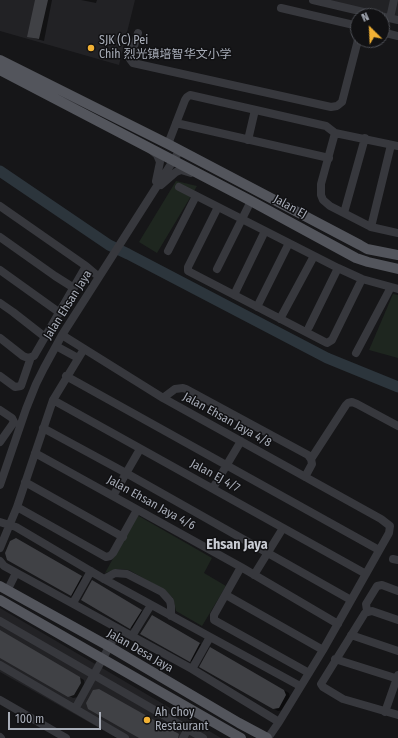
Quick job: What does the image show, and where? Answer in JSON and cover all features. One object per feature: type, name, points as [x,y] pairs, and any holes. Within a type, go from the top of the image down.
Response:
[{"type":"main road","name":"Jalan EJ","points":[[0,60],[180,150],[360,245],[374,250],[398,255]]},
{"type":"main road","name":"Jalan EJ","points":[[0,70],[144,144],[200,175],[251,200],[356,258],[398,268]]},
{"type":"main road","name":"Jalan Desa Jaya","points":[[4,587],[232,719],[268,738]]},
{"type":"main road","points":[[1,601],[242,738]]},
{"type":"main road","points":[[26,615],[34,604]]},
{"type":"street","points":[[313,0],[350,10]]},
{"type":"street","points":[[394,0],[394,19]]},
{"type":"street","points":[[281,8],[350,24]]},
{"type":"street","points":[[138,33],[130,59],[133,63],[331,107],[337,106],[342,102],[356,48]]},
{"type":"street","points":[[168,144],[187,97],[193,96],[326,126],[335,132],[394,146],[371,227]]},
{"type":"street","points":[[248,140],[255,110]]},
{"type":"street","points":[[176,123],[329,158]]},
{"type":"street","points":[[335,132],[321,184],[321,195],[327,204],[371,227],[398,234]]},
{"type":"street","points":[[344,213],[365,138]]},
{"type":"street","points":[[144,144],[157,155],[160,162],[160,169],[152,193]]},
{"type":"street","name":"Jalan Ehsan Jaya","points":[[0,485],[16,436],[36,384],[56,346],[180,150]]},
{"type":"street","points":[[152,193],[176,172],[182,170],[200,175]]},
{"type":"street","points":[[179,187],[338,268],[362,279],[394,288],[356,353]]},
{"type":"street","points":[[168,250],[196,196]]},
{"type":"street","points":[[218,269],[251,200]]},
{"type":"street","points":[[0,206],[86,266],[99,277]]},
{"type":"street","points":[[218,207],[188,269],[234,295],[327,343],[332,340],[362,279]]},
{"type":"street","points":[[234,295],[265,231]]},
{"type":"street","points":[[0,237],[74,288]]},
{"type":"street","points":[[257,307],[289,243]]},
{"type":"street","points":[[280,319],[314,256]]},
{"type":"street","points":[[0,376],[15,386],[21,386],[33,356],[60,313],[86,266]]},
{"type":"street","points":[[309,327],[338,268]]},
{"type":"street","points":[[0,270],[60,313]]},
{"type":"street","points":[[0,303],[45,337]]},
{"type":"street","name":"Jalan Ehsan Jaya 4/8","points":[[62,335],[163,398],[388,523],[390,531],[379,550]]},
{"type":"street","points":[[0,338],[23,356],[33,356]]},
{"type":"street","points":[[56,346],[78,358]]},
{"type":"street","points":[[0,548],[17,507],[53,400],[66,376],[84,349]]},
{"type":"street","points":[[66,376],[379,550],[323,650],[268,738]]},
{"type":"street","points":[[163,398],[175,389],[186,389],[308,455],[311,459]]},
{"type":"street","name":"Jalan EJ 4/7","points":[[53,400],[366,574]]},
{"type":"street","points":[[305,476],[311,466],[311,459],[348,403],[352,402],[357,404],[398,426]]},
{"type":"street","points":[[0,442],[14,422],[12,418],[1,411]]},
{"type":"street","points":[[43,428],[351,600]]},
{"type":"street","points":[[213,488],[241,441]]},
{"type":"street","points":[[113,496],[140,449]]},
{"type":"street","name":"Jalan Ehsan Jaya 4/6","points":[[35,453],[241,567],[338,624]]},
{"type":"street","points":[[25,482],[123,537]]},
{"type":"street","points":[[17,507],[106,557],[113,553],[137,510]]},
{"type":"street","points":[[0,522],[16,527],[104,579],[300,686]]},
{"type":"street","points":[[254,575],[283,528]]},
{"type":"street","points":[[0,562],[16,573],[192,669],[279,722]]},
{"type":"street","points":[[241,567],[214,615],[214,620],[309,673]]},
{"type":"street","points":[[73,603],[91,571]]},
{"type":"street","points":[[4,587],[16,573]]},
{"type":"street","points":[[104,579],[115,573],[127,574],[162,592],[170,601],[171,616]]},
{"type":"street","points":[[398,591],[382,585],[377,586],[366,604],[370,611],[398,620]]},
{"type":"street","points":[[226,595],[323,650]]},
{"type":"street","points":[[132,636],[151,605]]},
{"type":"street","points":[[370,611],[363,615],[321,682],[321,686],[343,699],[398,715]]},
{"type":"street","points":[[0,621],[203,738]]},
{"type":"street","points":[[75,709],[110,648],[119,629]]},
{"type":"street","points":[[351,635],[398,651]]},
{"type":"street","points":[[192,669],[210,638]]},
{"type":"street","points":[[335,659],[398,678],[386,712]]},
{"type":"street","points":[[0,665],[125,738]]},
{"type":"street","points":[[0,700],[66,738]]},
{"type":"street","points":[[183,738],[188,729]]},
{"type":"shaded area","name":"SJK (C) Pei Chih 烈光镇培智华文小学","points":[[0,0],[135,0],[119,65],[0,31]]},
{"type":"shaded area","points":[[323,0],[398,0],[398,18],[390,16],[390,8],[356,8]]},
{"type":"shaded area","points":[[176,181],[197,186],[157,253],[139,242]]},
{"type":"shaded area","points":[[393,294],[398,295],[398,358],[369,350]]},
{"type":"shaded area","points":[[137,515],[212,558],[204,573],[226,586],[202,626],[176,611],[173,598],[166,591],[129,570],[118,569],[105,573]]},
{"type":"shaded area","points":[[0,608],[221,738],[117,738],[0,672]]},
{"type":"building","points":[[35,0],[48,0],[39,39],[27,37]]},
{"type":"building","points":[[16,538],[82,576],[71,596],[7,560],[5,553],[10,541]]},
{"type":"building","points":[[92,580],[142,610],[130,629],[81,600]]},
{"type":"building","points":[[152,615],[200,643],[190,662],[140,634]]},
{"type":"building","points":[[0,630],[80,677],[81,683],[74,695],[68,697],[0,658]]},
{"type":"building","points":[[210,647],[284,690],[286,695],[279,708],[273,709],[199,667]]},
{"type":"building","points":[[99,689],[179,734],[178,738],[139,738],[88,709],[86,703],[93,690]]},
{"type":"waterway","points":[[0,171],[109,245],[327,358],[398,387]]},
{"type":"place","name":"SJK (C) Pei Chih 烈光镇培智华文小学","points":[[91,48]]},
{"type":"place","name":"Ah Choy Restaurant","points":[[147,720]]},
{"type":"district","name":"Ehsan Jaya","points":[[237,545]]}]
